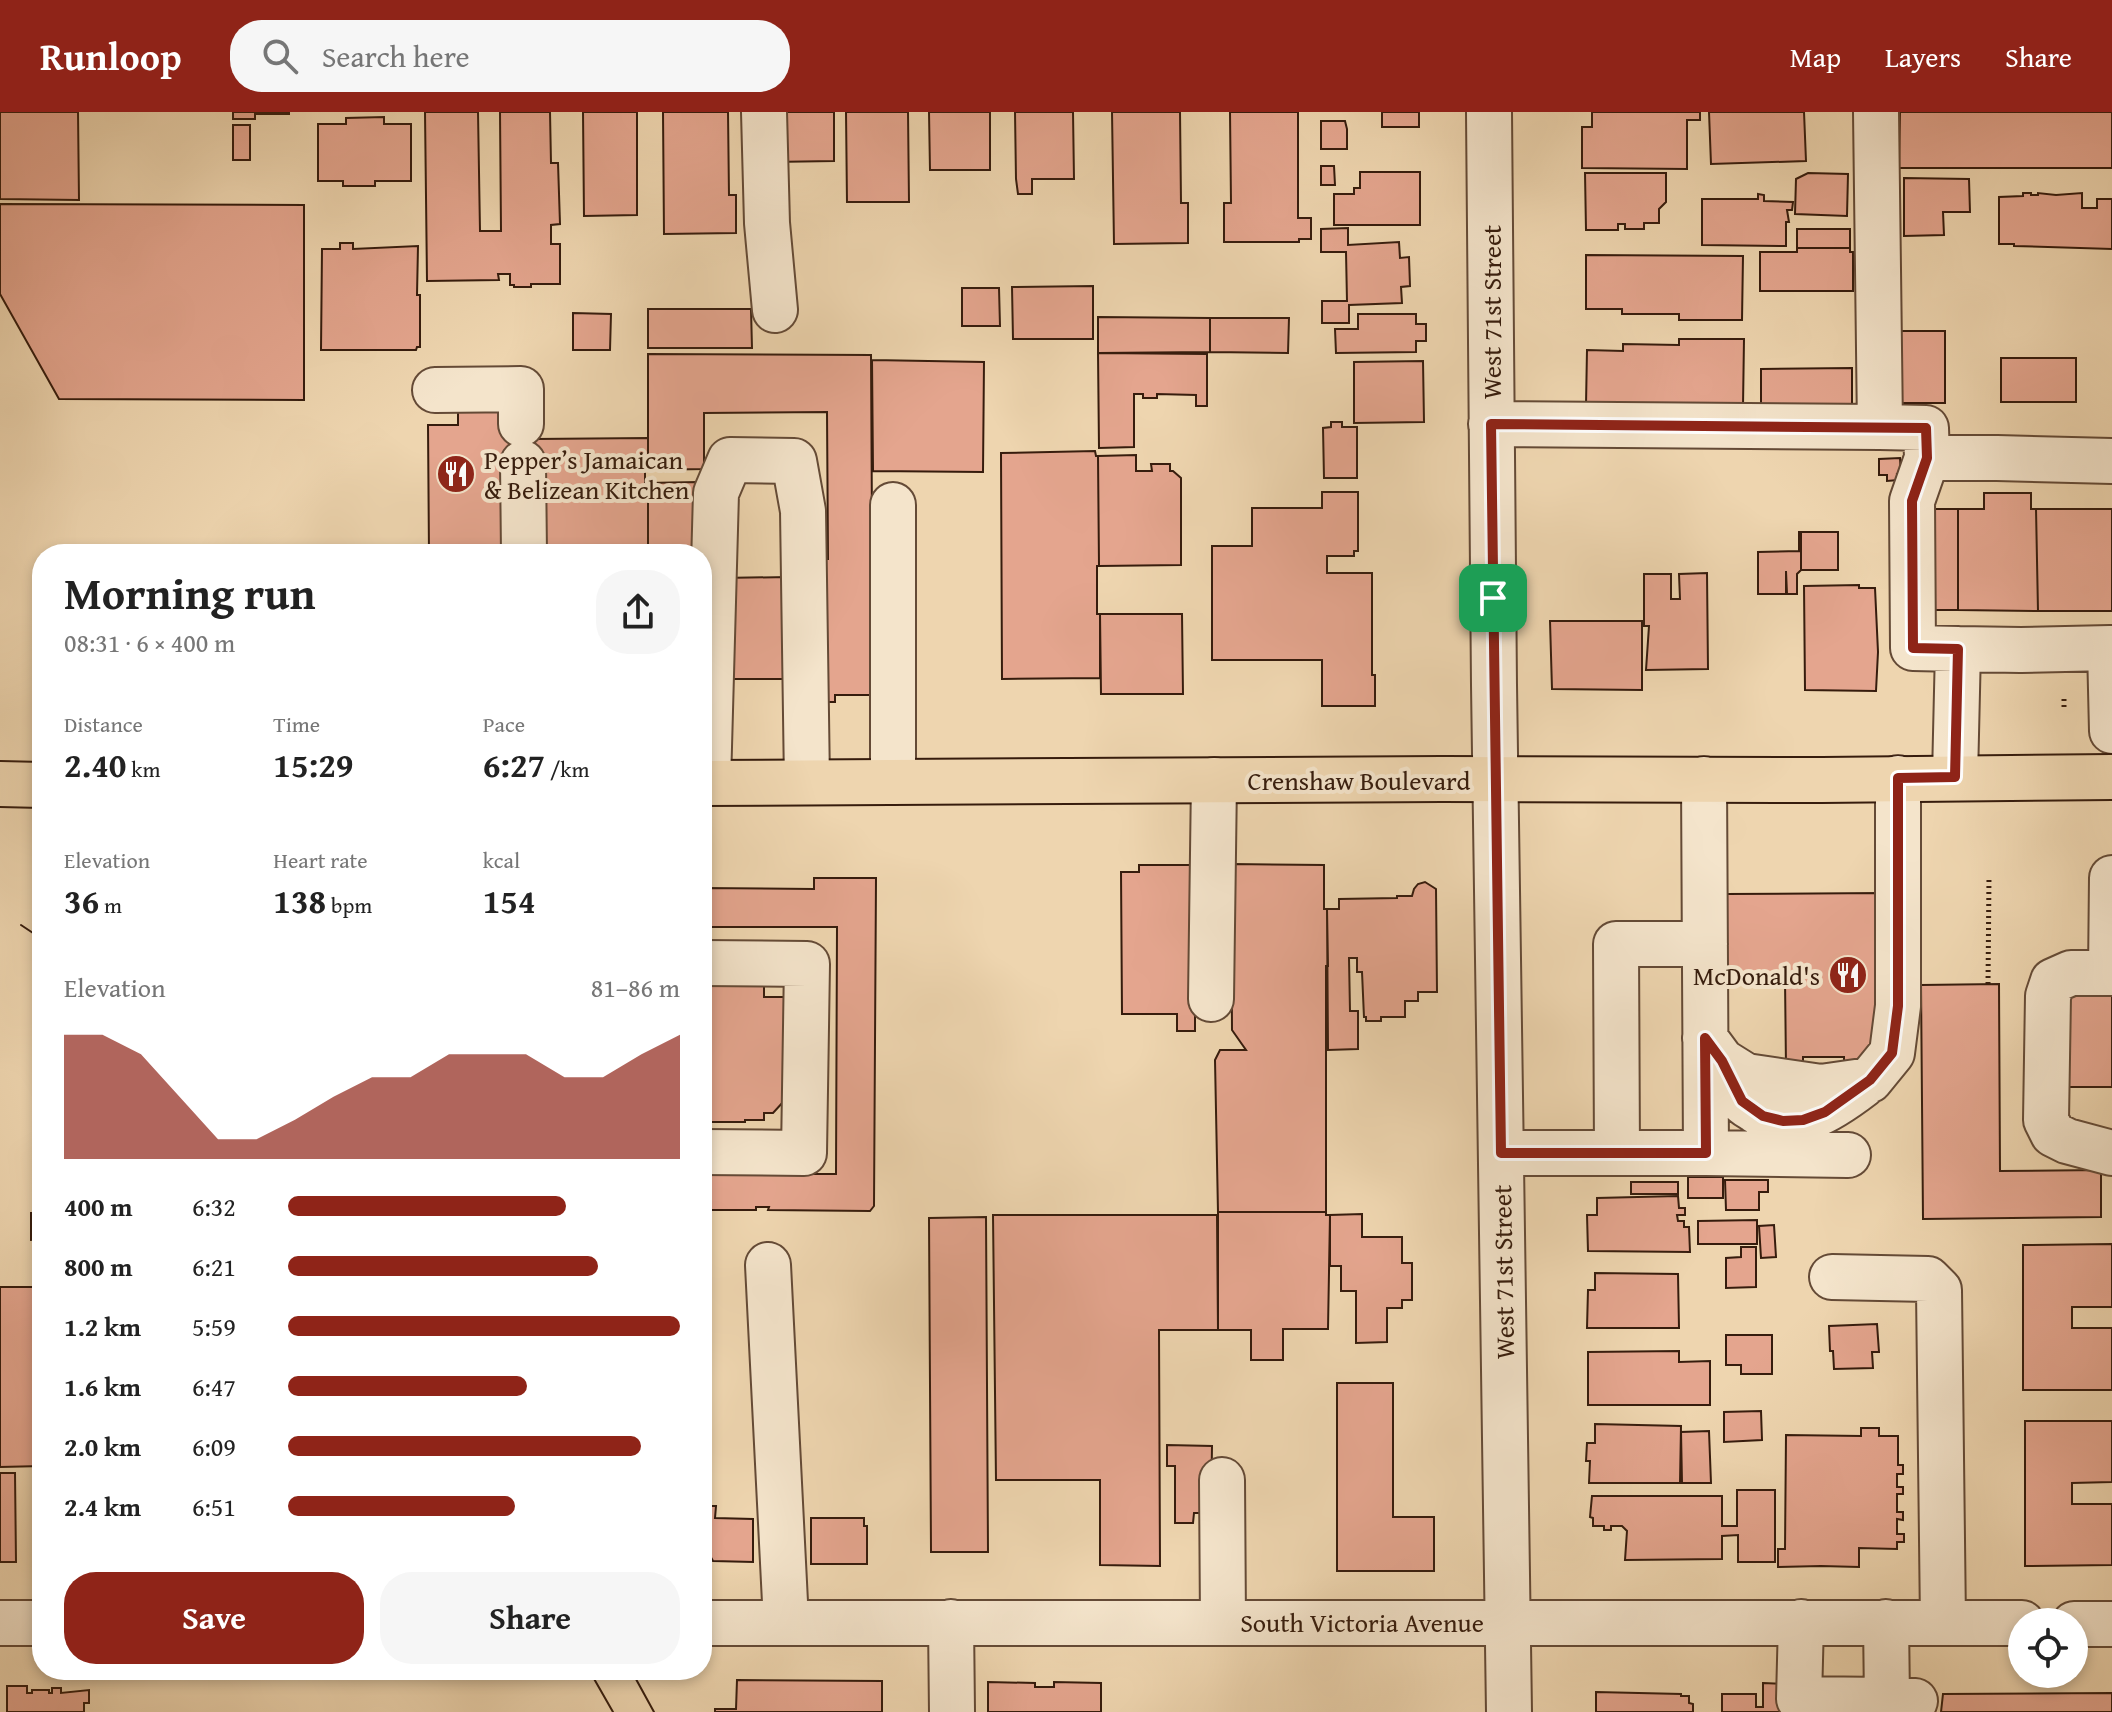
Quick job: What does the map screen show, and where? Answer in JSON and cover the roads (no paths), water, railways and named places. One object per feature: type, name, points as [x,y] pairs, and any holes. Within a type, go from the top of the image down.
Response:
[{"type":"main road","name":"Crenshaw Boulevard","points":[[712,783],[2112,777]]},
{"type":"main road","points":[[0,784],[32,785]]},
{"type":"street","points":[[764,112],[767,223],[775,310]]},
{"type":"street","name":"West 71st Street","points":[[1489,112],[1509,1712]]},
{"type":"street","points":[[1876,112],[1880,427]]},
{"type":"street","points":[[435,390],[521,389],[524,544]]},
{"type":"street","points":[[1491,424],[1926,428],[1927,458],[1912,501],[1913,648],[2111,648],[2112,731]]},
{"type":"street","points":[[1927,458],[2112,461]]},
{"type":"street","points":[[712,598],[716,493],[730,460],[794,461],[803,511],[807,782]]},
{"type":"street","points":[[893,505],[893,782]]},
{"type":"street","points":[[1955,777],[1958,649]]},
{"type":"street","points":[[1713,1049],[1746,1076],[1821,1087],[1870,1080],[1892,1053],[1898,1006],[1898,778]]},
{"type":"street","points":[[1704,779],[1705,944],[1713,1049],[1706,1153]]},
{"type":"street","points":[[1211,999],[1214,780]]},
{"type":"street","points":[[2112,878],[2111,973],[2071,973],[2053,981],[2048,996],[2046,1120],[2053,1134],[2112,1153]]},
{"type":"street","points":[[1617,1153],[1616,944],[1705,944]]},
{"type":"street","points":[[712,963],[807,964],[804,1153],[712,1152]]},
{"type":"street","points":[[1501,1153],[1848,1155]]},
{"type":"street","points":[[768,1265],[786,1622]]},
{"type":"street","points":[[1832,1277],[1928,1279],[1939,1290],[1943,1623]]},
{"type":"street","points":[[1222,1480],[1223,1622]]},
{"type":"street","points":[[951,1622],[952,1712]]},
{"type":"street","points":[[1801,1622],[1799,1705],[1902,1706],[1886,1622]]},
{"type":"street","points":[[0,1623],[32,1623]]},
{"type":"street","name":"South Victoria Avenue","points":[[712,1623],[2008,1623]]},
{"type":"street","points":[[2088,1624],[2112,1624]]},
{"type":"tram line","points":[[21,925],[32,932]]},
{"type":"tram line","points":[[595,1680],[613,1712]]},
{"type":"tram line","points":[[636,1680],[654,1712]]},
{"type":"place","name":"Pepper’s Jamaican & Belizean Kitchen","points":[[456,474]]},
{"type":"place","name":"McDonald's","points":[[1848,975]]}]
